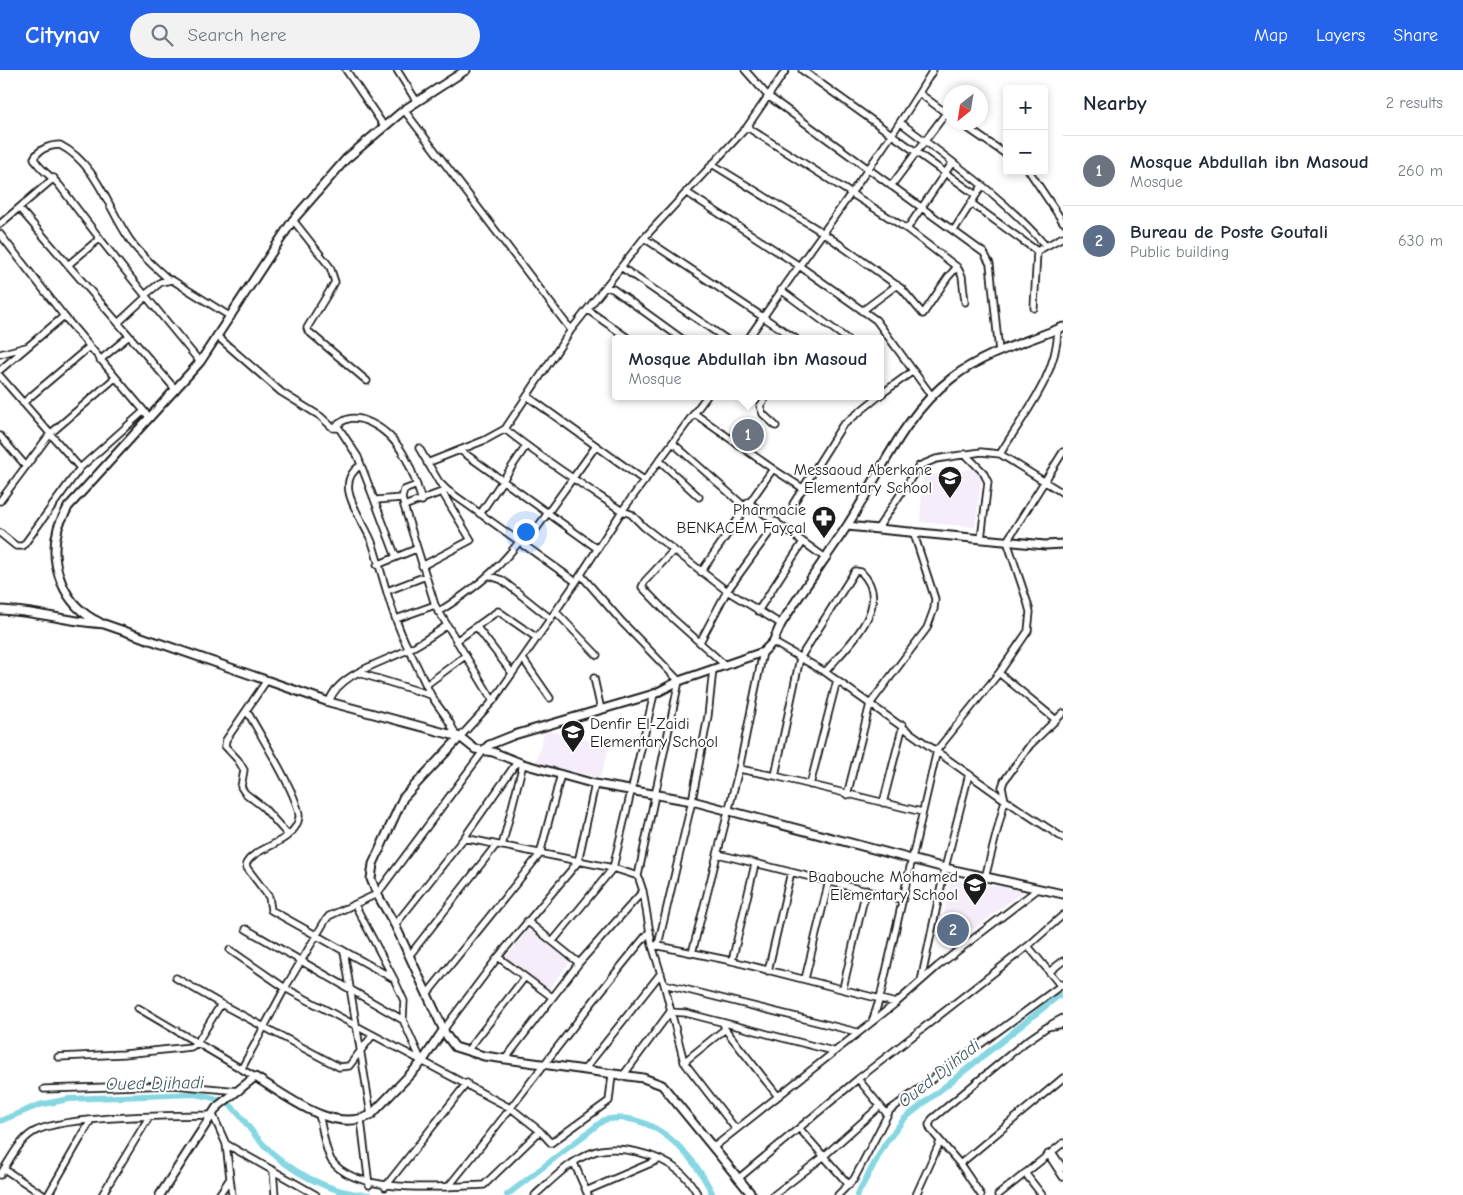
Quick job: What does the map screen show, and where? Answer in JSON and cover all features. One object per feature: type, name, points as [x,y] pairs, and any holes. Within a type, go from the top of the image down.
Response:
[{"type":"street","points":[[346,70],[384,126]]},
{"type":"street","points":[[396,70],[417,102]]},
{"type":"street","points":[[466,70],[457,72],[404,110],[346,160],[293,220],[200,362],[68,507],[58,528],[56,550],[58,573],[65,591],[84,615],[104,624],[329,702],[458,737],[475,749],[484,750],[520,763],[595,784],[692,801],[912,860],[985,878],[1063,894]]},
{"type":"street","points":[[745,70],[768,96],[984,252],[990,264],[999,352]]},
{"type":"street","points":[[427,463],[485,440],[505,429],[571,330],[644,238],[747,127],[786,70]]},
{"type":"street","points":[[802,70],[976,196]]},
{"type":"street","points":[[751,335],[798,265],[901,123],[933,70]]},
{"type":"street","points":[[919,93],[943,110]]},
{"type":"street","points":[[404,110],[571,330]]},
{"type":"street","points":[[891,186],[924,141],[943,120]]},
{"type":"street","points":[[901,123],[1019,216],[1045,245]]},
{"type":"street","points":[[747,127],[907,229],[957,267],[962,276],[964,302]]},
{"type":"street","points":[[971,130],[1003,152]]},
{"type":"street","points":[[200,362],[99,239],[54,178],[34,158],[45,148],[60,145],[80,160],[110,202],[130,240],[168,279],[231,317]]},
{"type":"street","points":[[907,229],[952,162]]},
{"type":"street","points":[[712,164],[822,232],[897,285],[909,295],[923,314],[957,267]]},
{"type":"street","points":[[1032,175],[1063,222]]},
{"type":"street","points":[[0,224],[54,178]]},
{"type":"street","points":[[954,230],[982,186]]},
{"type":"street","points":[[686,192],[798,265],[876,320],[931,395]]},
{"type":"street","points":[[971,203],[1037,251]]},
{"type":"street","points":[[19,208],[176,390]]},
{"type":"street","points":[[293,220],[330,267],[335,282],[307,328],[308,331],[366,381]]},
{"type":"street","points":[[0,234],[89,347],[150,418]]},
{"type":"street","points":[[1037,251],[1063,237]]},
{"type":"street","points":[[644,238],[790,335]]},
{"type":"street","points":[[68,265],[99,239]]},
{"type":"street","points":[[1034,308],[1037,251]]},
{"type":"street","points":[[621,267],[720,335]]},
{"type":"street","points":[[118,323],[161,282],[168,279]]},
{"type":"street","points":[[862,311],[897,285]]},
{"type":"street","points":[[606,287],[613,289],[676,335]]},
{"type":"street","points":[[781,290],[842,335]]},
{"type":"street","points":[[588,310],[623,335]]},
{"type":"street","points":[[0,370],[64,316]]},
{"type":"street","points":[[242,1068],[315,935],[329,916],[378,894],[489,745],[514,735],[654,694],[679,681],[763,652],[773,642],[781,624],[824,557],[847,526],[903,432],[931,395],[960,373],[999,352],[1060,328]]},
{"type":"street","points":[[1000,454],[1047,377],[1060,328]]},
{"type":"street","points":[[100,360],[129,336]]},
{"type":"street","points":[[218,337],[273,386],[320,416],[333,428],[339,428],[356,451],[396,557]]},
{"type":"street","points":[[0,354],[28,347]]},
{"type":"street","points":[[23,403],[89,347]]},
{"type":"street","points":[[884,393],[913,371]]},
{"type":"street","points":[[0,376],[80,468]]},
{"type":"street","points":[[1,498],[50,434],[115,378]]},
{"type":"street","points":[[527,396],[645,481]]},
{"type":"street","points":[[704,400],[661,462],[622,512],[556,612],[493,701],[410,789],[395,814],[373,864],[372,879],[444,1029],[456,1047],[467,1051],[506,1058],[622,1077],[643,1078],[662,1085],[752,1195]]},
{"type":"street","points":[[764,400],[760,406],[763,414],[776,426]]},
{"type":"street","points":[[793,504],[842,426],[875,400]]},
{"type":"street","points":[[0,533],[18,547],[23,546],[80,468],[144,411]]},
{"type":"street","points":[[695,414],[772,469],[804,489]]},
{"type":"street","points":[[333,428],[347,417],[356,417],[382,428],[400,447],[422,500]]},
{"type":"street","points":[[505,429],[526,446],[622,512],[631,514],[727,592],[781,624]]},
{"type":"street","points":[[0,436],[26,466]]},
{"type":"street","points":[[674,444],[747,505],[777,522],[824,557]]},
{"type":"street","points":[[480,514],[526,446]]},
{"type":"street","points":[[438,612],[474,589],[490,576],[521,544],[547,513],[596,446]]},
{"type":"street","points":[[419,448],[471,540],[422,566]]},
{"type":"street","points":[[460,450],[598,549]]},
{"type":"street","points":[[878,528],[918,466],[936,459],[981,452],[1000,454],[1063,493]]},
{"type":"street","points":[[872,1022],[880,998],[937,750],[999,673],[1030,627],[1027,601],[1007,541],[1063,452]]},
{"type":"street","points":[[965,454],[983,472],[988,482],[981,539]]},
{"type":"street","points":[[661,462],[700,497]]},
{"type":"street","points":[[361,465],[354,469],[348,478],[348,490],[373,544],[377,565],[409,650],[431,695],[454,728],[458,737]]},
{"type":"street","points":[[701,572],[772,469]]},
{"type":"street","points":[[417,485],[405,489],[402,498],[416,550],[435,605],[493,701]]},
{"type":"street","points":[[404,506],[444,491]]},
{"type":"street","points":[[444,491],[576,582]]},
{"type":"street","points":[[376,500],[402,498]]},
{"type":"street","points":[[700,642],[727,592],[777,522]]},
{"type":"street","points":[[847,526],[1045,545],[1063,544]]},
{"type":"street","points":[[847,795],[870,704],[927,628],[934,609],[935,599],[913,531]]},
{"type":"street","points":[[758,611],[803,542]]},
{"type":"street","points":[[377,565],[416,550]]},
{"type":"street","points":[[674,550],[642,587],[670,616],[726,666]]},
{"type":"street","points":[[775,776],[800,658],[856,571],[861,572],[869,582],[873,599],[872,608],[860,630],[825,672]]},
{"type":"street","points":[[581,575],[616,616],[679,681]]},
{"type":"street","points":[[387,591],[426,576]]},
{"type":"street","points":[[490,576],[506,584],[551,619]]},
{"type":"street","points":[[396,619],[435,605]]},
{"type":"street","points":[[0,610],[26,611],[81,623],[104,624]]},
{"type":"street","points":[[456,641],[498,610],[537,638]]},
{"type":"street","points":[[556,612],[596,655]]},
{"type":"street","points":[[329,702],[344,683],[359,673],[375,663],[409,650],[446,626]]},
{"type":"street","points":[[476,626],[512,673]]},
{"type":"street","points":[[773,642],[837,680],[903,725],[1005,800],[1063,838]]},
{"type":"street","points":[[692,953],[739,769],[763,652]]},
{"type":"street","points":[[426,685],[465,656]]},
{"type":"street","points":[[523,659],[550,698]]},
{"type":"street","points":[[655,945],[692,801],[708,716],[713,669]]},
{"type":"street","points":[[359,673],[431,695]]},
{"type":"street","points":[[999,673],[1055,719]]},
{"type":"street","points":[[594,678],[601,710]]},
{"type":"street","points":[[266,680],[226,740],[225,746],[244,770],[241,787],[244,793],[263,807],[288,836]]},
{"type":"street","points":[[810,785],[837,680]]},
{"type":"street","points":[[679,681],[638,876],[670,1012],[684,1062],[735,1128]]},
{"type":"street","points":[[553,941],[613,868],[654,694]]},
{"type":"street","points":[[247,711],[298,808],[297,824],[288,836],[248,860],[247,868],[269,897],[272,910],[394,979]]},
{"type":"street","points":[[985,878],[1005,800],[1002,787],[1004,781],[1030,745],[1063,713]]},
{"type":"street","points":[[883,803],[903,725]]},
{"type":"street","points":[[395,925],[520,763]]},
{"type":"street","points":[[409,956],[499,846],[520,763]]},
{"type":"street","points":[[739,769],[922,812]]},
{"type":"street","points":[[427,994],[540,854],[561,774]]},
{"type":"street","points":[[921,981],[945,868],[969,774]]},
{"type":"street","points":[[138,1008],[319,1115],[344,1120],[361,1120],[371,1115],[422,1062],[444,1029],[498,957],[578,862],[595,784]]},
{"type":"street","points":[[464,838],[613,868],[638,876]]},
{"type":"street","points":[[718,854],[903,900]]},
{"type":"street","points":[[732,961],[755,864]]},
{"type":"street","points":[[768,971],[791,872]]},
{"type":"street","points":[[805,979],[829,881]]},
{"type":"street","points":[[714,1147],[735,1128],[872,1022],[1038,889]]},
{"type":"street","points":[[843,988],[866,890]]},
{"type":"street","points":[[506,1058],[579,963],[643,891]]},
{"type":"street","points":[[355,905],[404,1001],[404,1020],[422,1062]]},
{"type":"street","points":[[739,1178],[858,1079],[1028,946],[1063,914]]},
{"type":"street","points":[[527,921],[579,963]]},
{"type":"street","points":[[246,929],[350,987],[404,1020]]},
{"type":"street","points":[[448,1187],[512,1108],[594,998],[650,931]]},
{"type":"street","points":[[655,945],[732,961],[896,1003]]},
{"type":"street","points":[[838,1195],[849,1185],[887,1114],[896,1105],[1062,984],[1049,972],[1028,946]]},
{"type":"street","points":[[230,950],[285,988],[357,1025],[372,1036],[512,1108],[540,1131],[551,1143],[609,1101],[612,1075]]},
{"type":"street","points":[[344,951],[371,1115]]},
{"type":"street","points":[[498,957],[552,997]]},
{"type":"street","points":[[1049,972],[1063,961]]},
{"type":"street","points":[[584,1070],[661,973]]},
{"type":"street","points":[[467,1051],[526,977]]},
{"type":"street","points":[[176,978],[339,1067],[349,1066],[372,1036]]},
{"type":"street","points":[[664,984],[857,1032]]},
{"type":"street","points":[[58,1057],[124,1054],[191,1047],[197,1043],[221,1004]]},
{"type":"street","points":[[670,1012],[686,1013],[833,1051]]},
{"type":"street","points":[[622,1077],[670,1012]]},
{"type":"street","points":[[982,1195],[960,1164],[930,1128],[932,1119],[1047,1027],[1063,1018]]},
{"type":"street","points":[[723,1023],[725,1029],[777,1095]]},
{"type":"street","points":[[1047,1027],[1063,1024]]},
{"type":"street","points":[[684,1062],[725,1029]]},
{"type":"street","points":[[160,1195],[217,1107],[255,1077]]},
{"type":"street","points":[[960,1164],[1063,1078]]},
{"type":"street","points":[[858,1079],[887,1114]]},
{"type":"street","points":[[44,1089],[166,1084],[239,1091]]},
{"type":"street","points":[[385,1187],[467,1084]]},
{"type":"street","points":[[774,1195],[823,1157],[880,1106]]},
{"type":"street","points":[[0,1176],[25,1138],[34,1131],[49,1126],[91,1120],[213,1115]]},
{"type":"street","points":[[213,1115],[226,1144],[232,1195]]},
{"type":"street","points":[[319,1115],[330,1158],[343,1174],[369,1185],[406,1189],[484,1185],[540,1131]]},
{"type":"street","points":[[102,1195],[149,1117]]},
{"type":"street","points":[[48,1195],[91,1120]]},
{"type":"street","points":[[361,1120],[369,1185]]},
{"type":"street","points":[[799,1128],[849,1185]]},
{"type":"street","points":[[916,1195],[940,1142]]},
{"type":"street","points":[[998,1195],[1063,1143]]},
{"type":"street","points":[[226,1144],[316,1195]]},
{"type":"street","points":[[535,1195],[574,1163],[593,1152],[608,1150],[628,1151],[658,1160],[680,1172],[698,1195]]},
{"type":"street","points":[[1050,1153],[1063,1168]]},
{"type":"street","points":[[1050,1153],[1063,1177]]},
{"type":"street","points":[[574,1163],[587,1193],[658,1160]]},
{"type":"street","points":[[4,1169],[43,1195]]},
{"type":"street","points":[[273,1170],[275,1195]]},
{"type":"street","points":[[1025,1173],[1042,1195]]},
{"type":"street","points":[[219,1195],[229,1180]]},
{"type":"shaded area","name":"Messaoud Aberkane Elementary School","points":[[974,469],[982,474],[975,527],[920,522],[923,476]]},
{"type":"shaded area","name":"Denfir El-Zaidi Elementary School","points":[[545,730],[610,745],[600,778],[536,762]]},
{"type":"shaded area","name":"Baabouche Mohamed Elementary School","points":[[951,878],[1023,891],[974,929],[943,920]]},
{"type":"shaded area","points":[[528,929],[570,962],[548,990],[506,958]]},
{"type":"waterway","name":"Oued Djihadi","points":[[857,1195],[885,1144],[904,1119],[1057,997],[1063,995]]},
{"type":"waterway","name":"Oued Djihadi","points":[[0,1121],[39,1105],[69,1099],[194,1094],[210,1097],[221,1100],[235,1109],[261,1142],[272,1153],[297,1171],[310,1179],[339,1190],[369,1195]]},
{"type":"waterway","name":"Oued Djihadi","points":[[507,1195],[604,1120],[622,1118],[639,1121],[655,1128],[670,1138],[695,1165],[713,1195]]},
{"type":"place","name":"Mosque Abdullah ibn Masoud","points":[[748,435]]},
{"type":"place","name":"Messaoud Aberkane Elementary School","points":[[950,499]]},
{"type":"place","name":"Pharmacie BENKACEM Fayçal","points":[[824,539]]},
{"type":"place","name":"Denfir El-Zaidi Elementary School","points":[[573,753]]},
{"type":"place","name":"Baabouche Mohamed Elementary School","points":[[975,906]]},
{"type":"place","name":"Bureau de Poste Goutali","points":[[953,930]]}]
